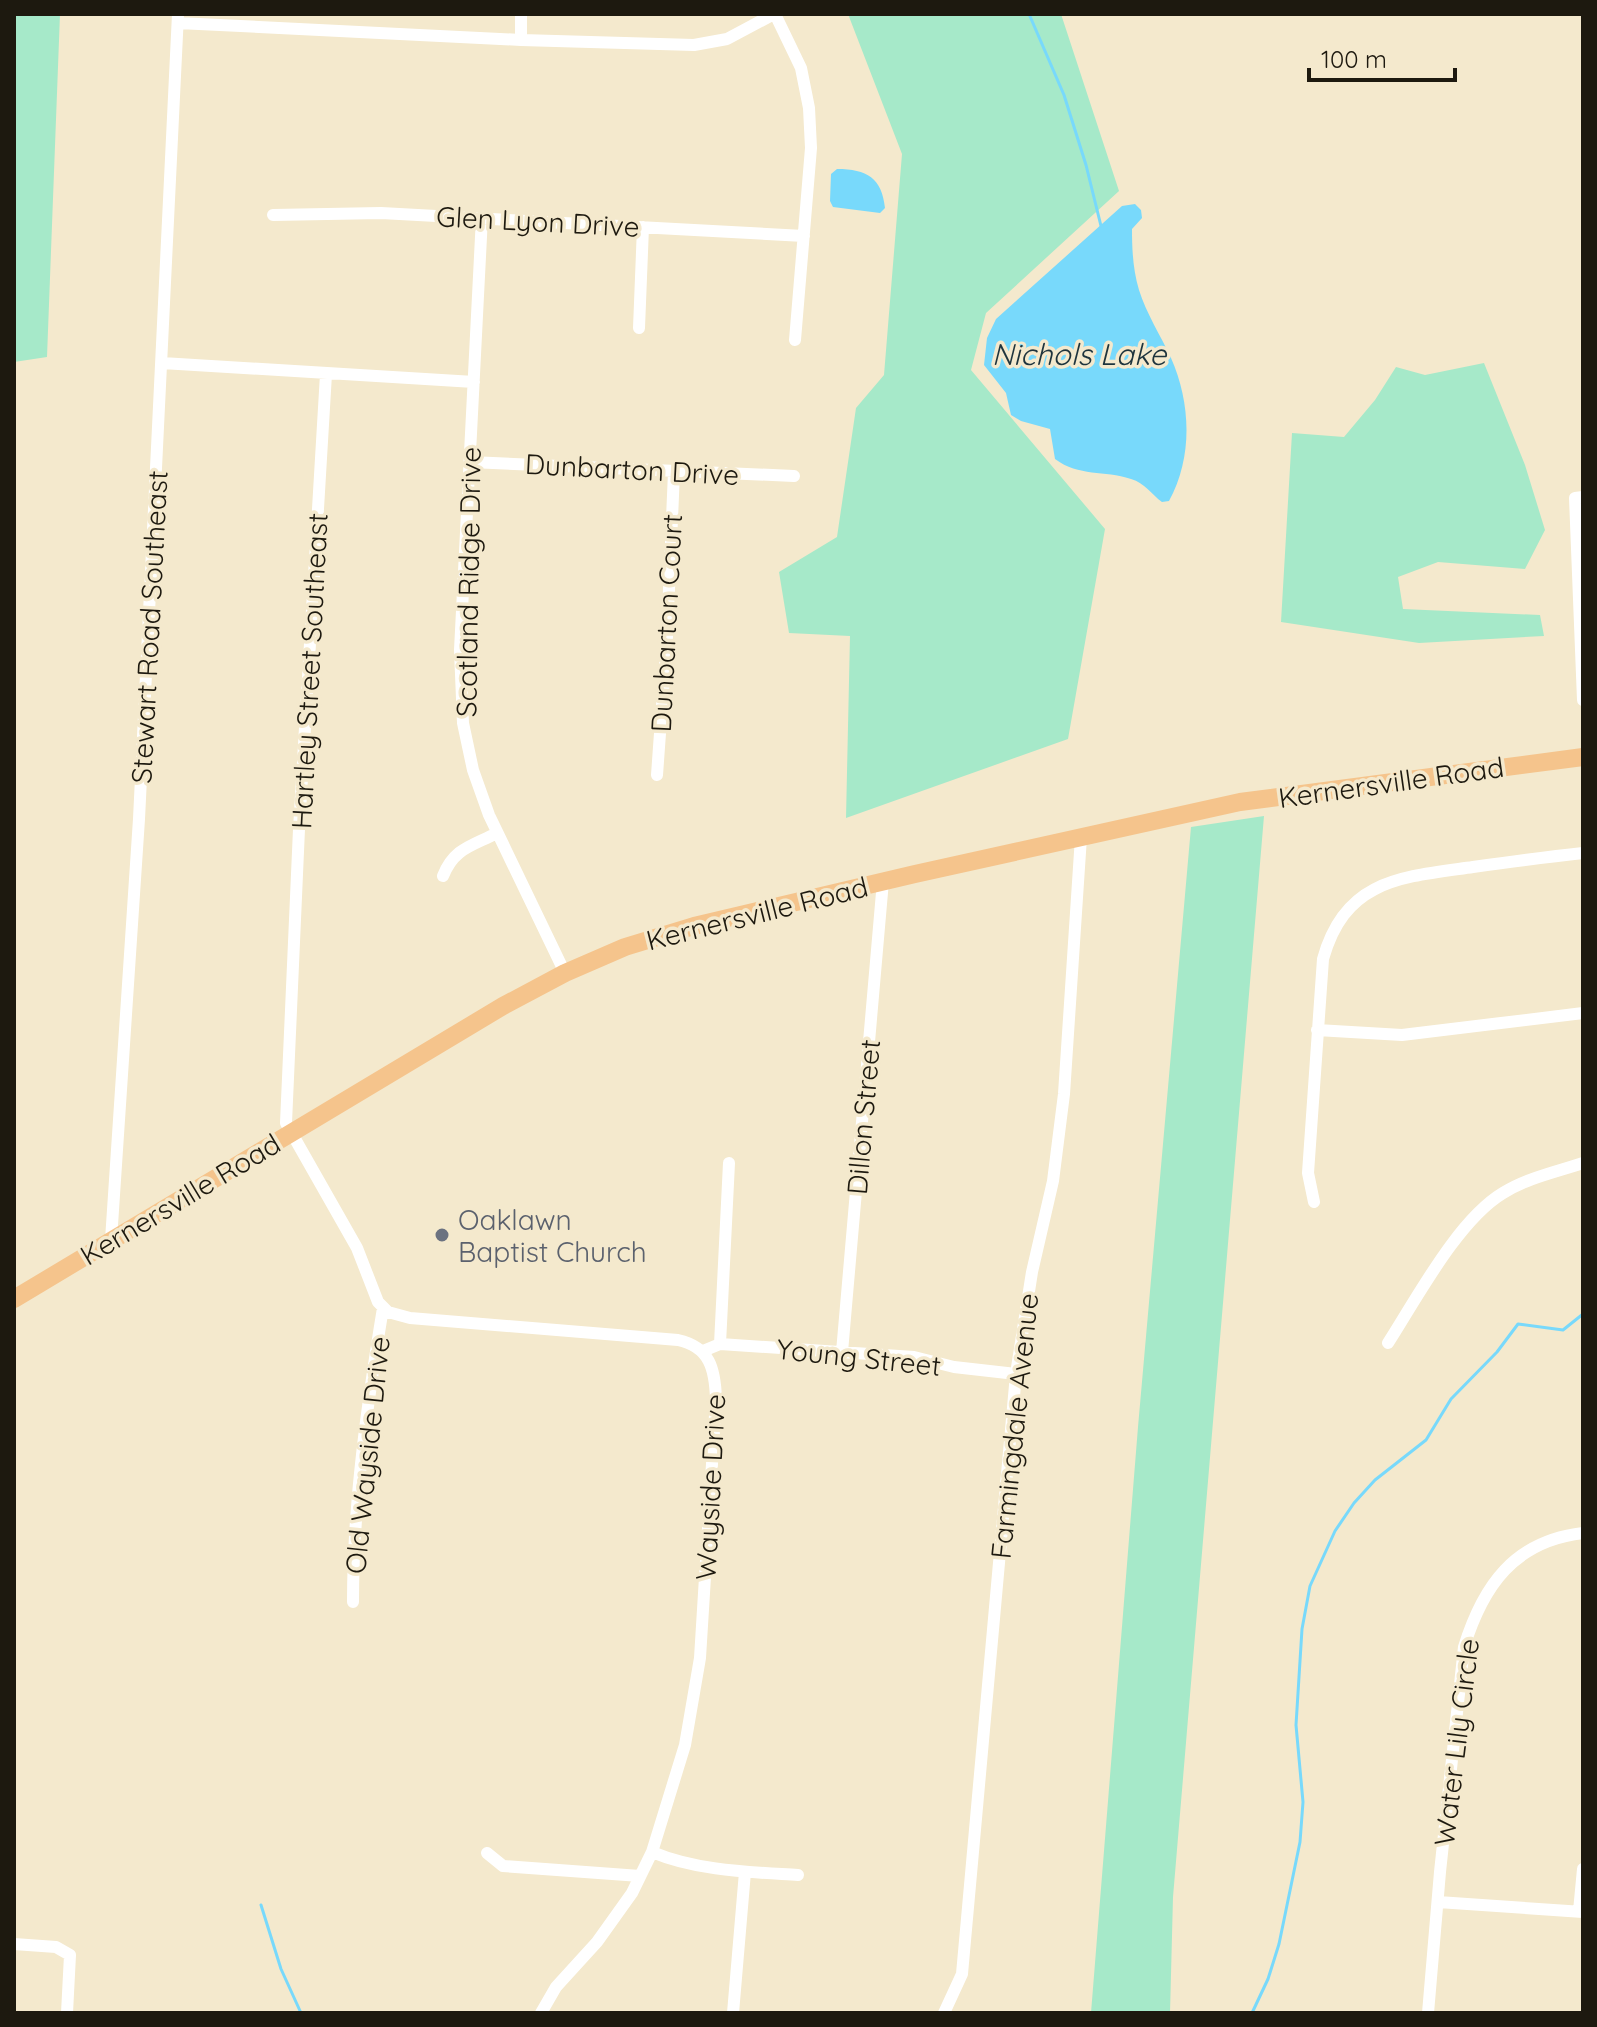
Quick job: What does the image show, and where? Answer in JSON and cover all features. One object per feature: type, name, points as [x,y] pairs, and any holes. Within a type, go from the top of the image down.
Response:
[{"type":"main road","name":"Kernersville Road","points":[[14,1299],[503,1006],[565,973],[625,947],[694,926],[883,881],[1240,802],[1583,757]]},
{"type":"street","points":[[521,14],[521,40]]},
{"type":"street","points":[[178,19],[521,40],[694,45],[727,39],[774,14],[798,60],[809,108],[811,148],[795,340]]},
{"type":"street","name":"Stewart Road Southeast","points":[[111,1240],[139,819],[178,19]]},
{"type":"street","name":"Glen Lyon Drive","points":[[273,215],[381,213],[804,236]]},
{"type":"street","name":"Scotland Ridge Drive","points":[[482,217],[460,650],[461,699],[473,770],[497,833],[565,973]]},
{"type":"street","points":[[639,328],[643,227]]},
{"type":"street","points":[[162,363],[474,382]]},
{"type":"street","name":"Hartley Street Southeast","points":[[291,1131],[286,1123],[299,829],[326,374]]},
{"type":"street","name":"Dunbarton Drive","points":[[470,462],[794,476]]},
{"type":"street","name":"Dunbarton Court","points":[[657,775],[674,472]]},
{"type":"street","points":[[1579,497],[1583,700]]},
{"type":"street","points":[[443,876],[449,860],[497,833]]},
{"type":"street","name":"Farmingdale Avenue","points":[[944,2013],[962,1974],[1016,1374],[1026,1301],[1058,1151],[1081,837]]},
{"type":"street","points":[[1314,1202],[1308,1173],[1323,959],[1327,942],[1343,915],[1377,886],[1406,876],[1583,853]]},
{"type":"street","name":"Dillon Street","points":[[842,1352],[883,881]]},
{"type":"street","points":[[1317,1030],[1402,1035],[1583,1013]]},
{"type":"street","points":[[291,1131],[357,1248],[375,1296],[383,1308],[410,1318],[666,1338],[686,1342],[703,1351]]},
{"type":"street","points":[[720,1344],[729,1163]]},
{"type":"street","points":[[1388,1343],[1458,1236],[1479,1211],[1520,1184],[1583,1163]]},
{"type":"street","name":"Old Wayside Drive","points":[[353,1602],[356,1504],[383,1308]]},
{"type":"street","name":"Young Street","points":[[703,1351],[720,1344],[914,1357],[954,1367],[1016,1374]]},
{"type":"street","name":"Wayside Drive","points":[[541,2013],[556,1987],[618,1915],[640,1876],[652,1852],[685,1745],[700,1658],[716,1399],[714,1372],[703,1351]]},
{"type":"street","name":"Water Lily Circle","points":[[1428,2013],[1464,1647],[1471,1624],[1481,1600],[1504,1567],[1554,1539],[1583,1533]]},
{"type":"street","points":[[652,1852],[687,1863],[745,1872],[798,1875]]},
{"type":"street","points":[[487,1853],[503,1866],[640,1876]]},
{"type":"street","points":[[1438,1902],[1581,1911],[1583,1869]]},
{"type":"street","points":[[733,2013],[745,1872]]},
{"type":"street","points":[[14,1944],[56,1947],[70,1955],[67,2013]]},
{"type":"green space","points":[[14,14],[60,14],[47,357],[14,362]]},
{"type":"green space","points":[[848,14],[1061,14],[1119,191],[986,313],[971,370],[1105,529],[1068,739],[846,818],[850,636],[789,633],[779,572],[837,537],[856,408],[884,375],[902,154]]},
{"type":"green space","points":[[1484,363],[1525,465],[1545,530],[1525,569],[1438,562],[1398,577],[1403,609],[1540,615],[1544,636],[1419,643],[1281,622],[1292,433],[1344,437],[1375,400],[1396,367],[1425,375]]},
{"type":"green space","points":[[1264,816],[1173,1897],[1170,2013],[1091,2013],[1138,1427],[1191,827]]},
{"type":"water","points":[[837,169],[857,171],[871,177],[880,189],[885,208],[880,213],[833,207],[830,201],[831,174]]},
{"type":"water","name":"Nichols Lake","points":[[1135,204],[1141,210],[1142,218],[1132,229],[1137,282],[1178,375],[1185,411],[1182,466],[1169,501],[1162,502],[1136,481],[1082,471],[1055,459],[1050,429],[1011,415],[1006,393],[984,365],[987,338],[996,319],[1122,206]]},
{"type":"waterway","points":[[1029,14],[1064,95],[1101,226]]},
{"type":"waterway","points":[[1252,2013],[1268,1979],[1279,1944],[1300,1842],[1303,1802],[1296,1725],[1302,1629],[1310,1586],[1335,1531],[1375,1480],[1426,1440],[1451,1399],[1497,1352],[1518,1324],[1563,1330],[1583,1314]]},
{"type":"waterway","points":[[261,1905],[281,1969],[301,2013]]},
{"type":"place","name":"Oaklawn Baptist Church","points":[[442,1235]]}]
